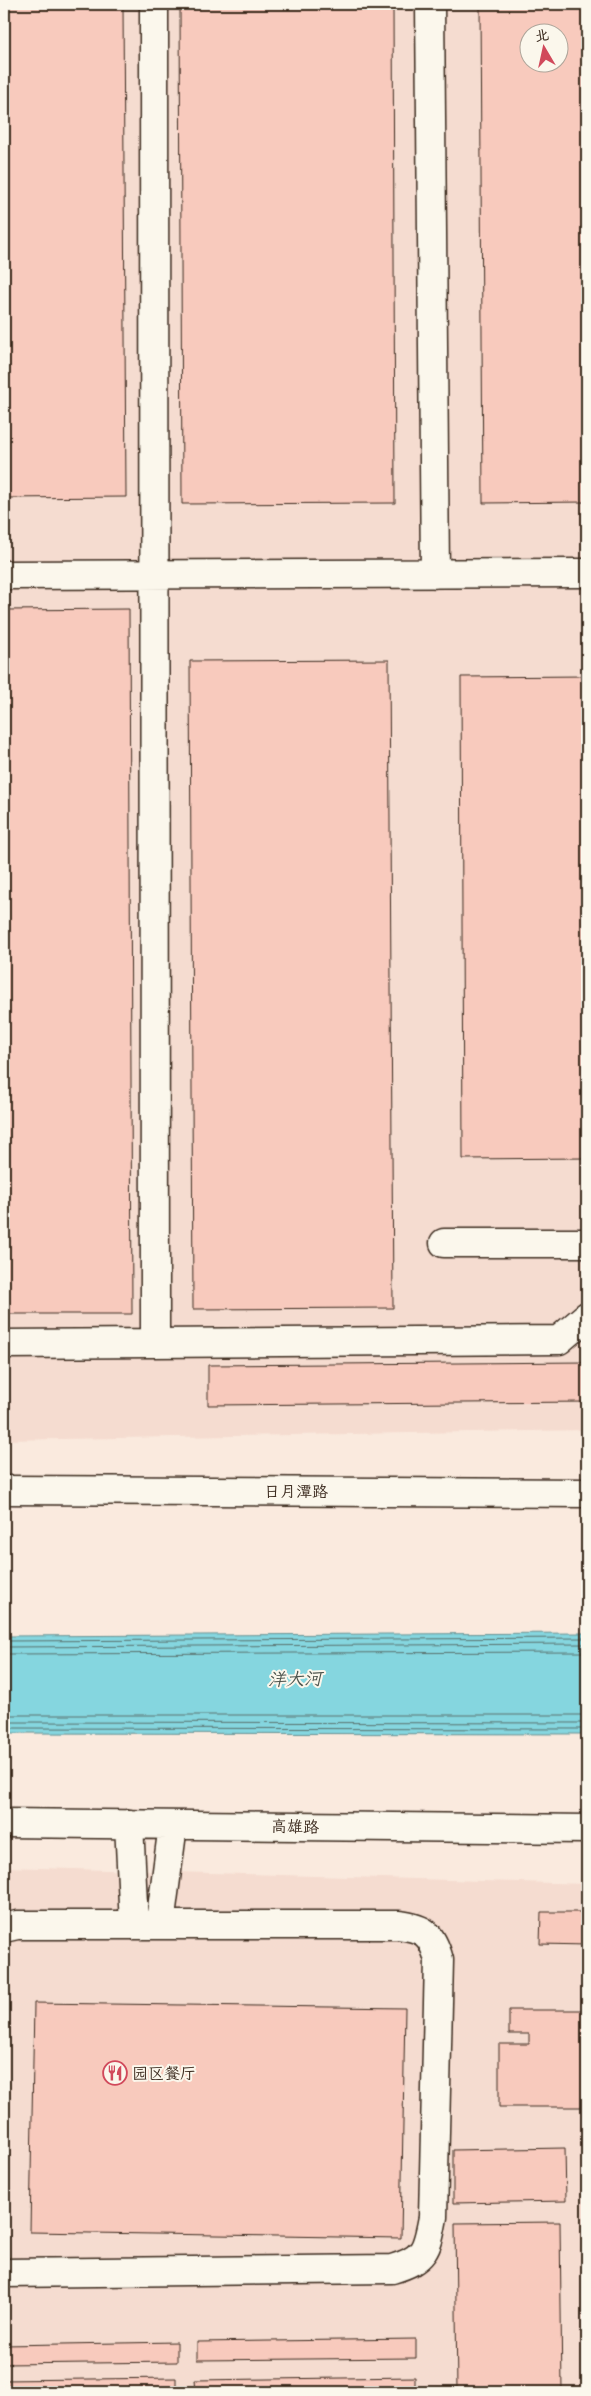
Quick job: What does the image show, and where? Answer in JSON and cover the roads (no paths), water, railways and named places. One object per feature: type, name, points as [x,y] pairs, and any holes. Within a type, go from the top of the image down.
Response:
[{"type":"street","points":[[154,4],[155,1343]]},
{"type":"street","points":[[430,4],[435,574]]},
{"type":"street","points":[[4,575],[587,573]]},
{"type":"street","points":[[444,1243],[587,1243]]},
{"type":"street","points":[[4,1344],[559,1340],[587,1316]]},
{"type":"street","name":"日月潭路","points":[[4,1490],[587,1493]]},
{"type":"street","name":"高雄路","points":[[4,1823],[587,1829]]},
{"type":"street","points":[[129,1824],[134,1924]]},
{"type":"street","points":[[160,1924],[173,1825]]},
{"type":"street","points":[[4,1928],[17,1925],[134,1924],[398,1925],[416,1927],[434,1941],[439,1960],[433,2217],[428,2246],[410,2264],[392,2269],[4,2273]]},
{"type":"water","name":"洋大河","points":[[587,1633],[587,1734],[4,1733],[4,1636]]},
{"type":"place","name":"园区餐厅","points":[[115,2073]]}]
